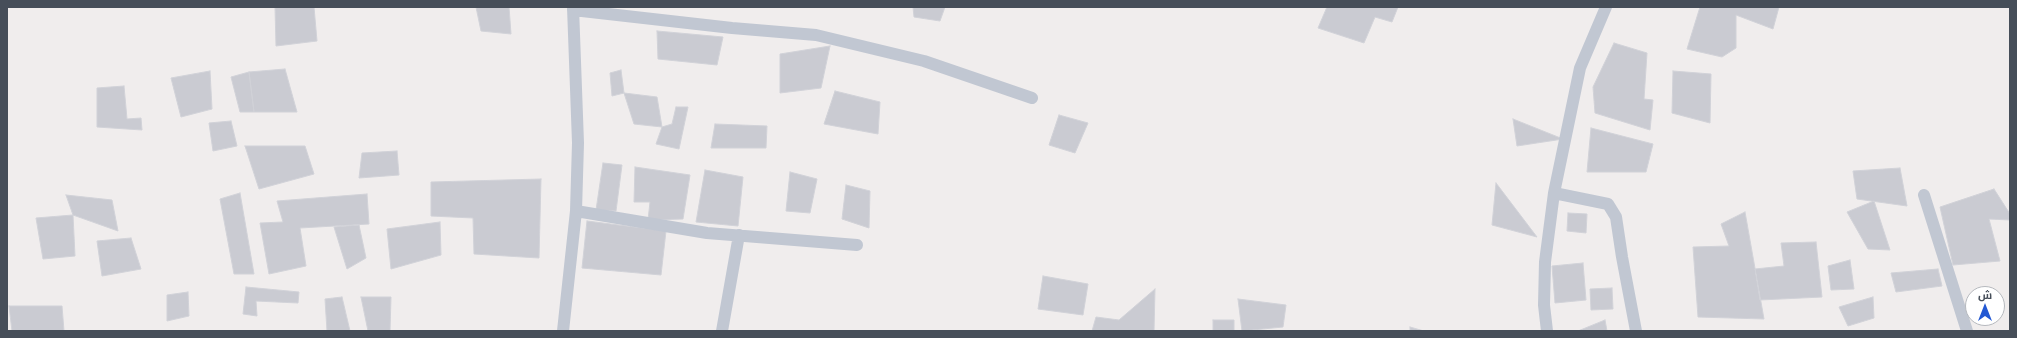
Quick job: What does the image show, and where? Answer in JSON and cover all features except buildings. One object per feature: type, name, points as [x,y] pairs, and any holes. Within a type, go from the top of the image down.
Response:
[{"type":"street","points":[[1547,331],[1544,305],[1545,262],[1554,193],[1580,68],[1606,7]]},
{"type":"street","points":[[563,331],[576,211],[578,142],[573,8],[732,28],[816,35],[924,61],[1032,98]]},
{"type":"street","points":[[1554,193],[1608,204],[1616,217],[1636,331]]},
{"type":"street","points":[[1924,195],[1966,331]]},
{"type":"street","points":[[576,211],[707,232],[857,245]]},
{"type":"street","points":[[722,331],[739,235]]}]
